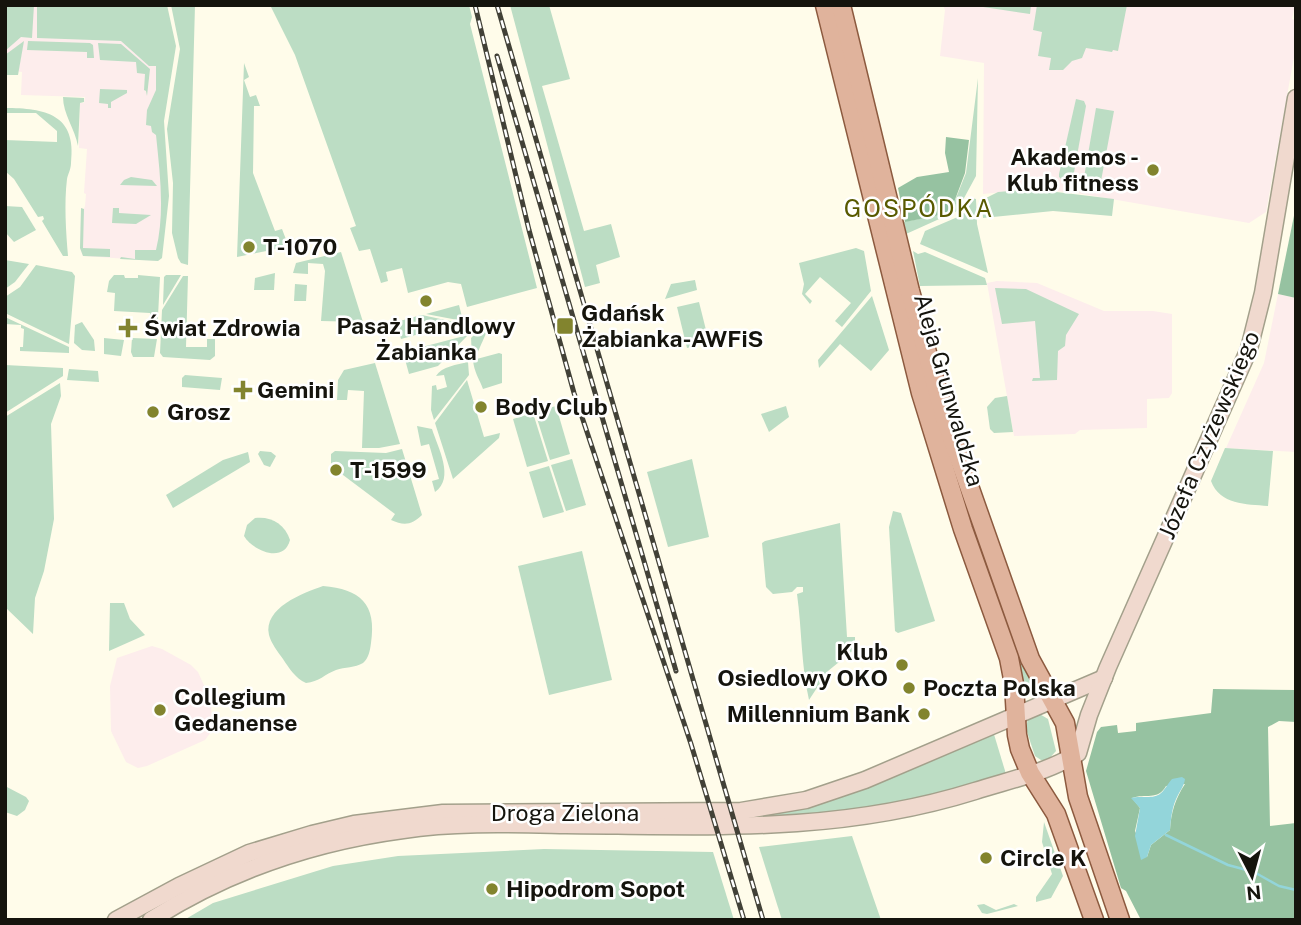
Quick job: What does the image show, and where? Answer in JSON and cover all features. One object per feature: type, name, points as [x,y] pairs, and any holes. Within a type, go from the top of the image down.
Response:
[{"type":"main road","name":"Aleja Grunwaldzka","points":[[825,5],[921,393],[963,529],[1009,658],[1020,749],[1033,777],[1056,814],[1094,920]]},
{"type":"main road","name":"Aleja Grunwaldzka","points":[[841,5],[939,400],[1030,659],[1054,699],[1068,733],[1078,797],[1119,920]]},
{"type":"street","name":"Józefa Czyżewskiego","points":[[1071,758],[1078,753],[1104,678],[1249,349],[1263,293],[1296,98]]},
{"type":"street","points":[[1016,715],[1104,678]]},
{"type":"street","name":"Droga Zielona","points":[[116,920],[218,867],[270,846],[354,824],[425,814],[524,811],[703,813],[773,807],[836,791],[1016,715]]},
{"type":"street","points":[[1033,777],[1071,758]]},
{"type":"street","name":"Droga Zielona","points":[[151,920],[245,870],[349,838],[405,829],[461,825],[744,826],[844,820],[924,805],[1033,777]]},
{"type":"shaded area","points":[[5,5],[157,5],[157,103],[168,192],[158,261],[83,256],[80,248],[81,208],[84,209],[85,206],[87,149],[79,148],[80,103],[84,103],[85,97],[21,95],[22,72],[5,70]]},
{"type":"shaded area","points":[[943,5],[1295,5],[1292,19],[1296,20],[1296,46],[1266,212],[1249,223],[1077,193],[1032,189],[983,194],[984,63],[940,56],[945,10]]},
{"type":"shaded area","points":[[987,283],[1037,283],[1104,311],[1153,311],[1172,314],[1172,393],[1169,398],[1147,399],[1147,428],[1014,436]]},
{"type":"shaded area","points":[[1278,294],[1296,298],[1296,452],[1226,448],[1264,363]]},
{"type":"shaded area","name":"Collegium Gedanense","points":[[152,646],[191,665],[198,672],[211,701],[212,728],[205,740],[138,768],[126,762],[111,731],[110,686],[117,658]]},
{"type":"green space","points":[[5,5],[34,5],[32,38],[21,37],[5,51]]},
{"type":"green space","points":[[37,5],[167,5],[176,46],[164,121],[169,196],[162,258],[158,261],[120,259],[135,259],[135,250],[156,250],[159,236],[161,193],[156,135],[151,126],[146,125],[147,110],[156,90],[156,66],[149,66],[121,41],[37,38]]},
{"type":"green space","points":[[171,5],[195,5],[188,265],[181,263],[178,258],[172,233],[173,183],[167,129],[180,49]]},
{"type":"green space","points":[[270,5],[469,5],[472,17],[470,24],[537,288],[467,307],[461,284],[448,282],[408,293],[402,268],[386,272],[388,281],[381,283],[370,249],[359,251],[350,228],[356,226],[295,55]]},
{"type":"green space","points":[[510,5],[549,5],[570,79],[542,86],[584,231],[611,224],[620,257],[596,265],[600,283],[585,287]]},
{"type":"green space","points":[[970,5],[1031,5],[1030,14]]},
{"type":"green space","points":[[1037,5],[1127,5],[1118,51],[1086,48],[1082,58],[1072,61],[1063,70],[1049,70],[1051,58],[1038,56],[1042,32],[1033,30]]},
{"type":"green space","points":[[24,41],[18,75],[5,75],[5,55]]},
{"type":"green space","points":[[28,41],[90,43],[93,45],[94,58],[87,58],[87,52],[27,50]]},
{"type":"green space","points":[[98,43],[121,44],[150,69],[147,96],[144,90],[145,74],[137,73],[136,62],[100,60]]},
{"type":"green space","points":[[244,63],[249,77],[244,80],[250,97],[256,95],[260,106],[254,106],[253,173],[275,231],[282,229],[287,242],[286,247],[237,257]]},
{"type":"green space","points":[[978,78],[976,176],[957,211],[906,234],[903,222],[950,213],[966,173]]},
{"type":"green space","points":[[100,89],[127,90],[127,93],[111,102],[111,108],[108,108],[108,104],[99,103]]},
{"type":"green space","points":[[63,97],[84,98],[84,102],[80,103],[78,146],[65,109]]},
{"type":"green space","points":[[1076,99],[1084,101],[1086,106],[1073,178],[1070,182],[1065,182],[1059,174]]},
{"type":"green space","points":[[5,108],[45,112],[63,124],[69,134],[72,147],[71,167],[67,179],[65,208],[68,256],[63,256],[42,221],[43,216],[38,217],[14,179],[5,171],[5,140],[57,142],[57,131],[36,113],[5,113]]},
{"type":"green space","points":[[1096,108],[1114,111],[1101,181],[1126,188],[1125,191],[1083,183]]},
{"type":"green space","points":[[946,137],[969,140],[965,173],[950,213],[905,222],[898,188],[917,177],[949,172],[945,153]]},
{"type":"green space","points":[[131,177],[152,180],[157,186],[120,185]]},
{"type":"green space","points":[[1032,189],[1114,199],[1112,216],[1053,211],[983,218],[982,200],[998,192]]},
{"type":"green space","points":[[971,198],[976,199],[977,224],[988,273],[920,244],[925,231],[960,216]]},
{"type":"green space","points":[[5,206],[22,207],[36,230],[14,242],[5,232]]},
{"type":"green space","points":[[1296,206],[1296,298],[1278,294]]},
{"type":"green space","points":[[81,208],[84,209],[83,248],[110,249],[110,257],[83,256],[80,248]]},
{"type":"green space","points":[[113,208],[119,208],[119,213],[151,215],[136,224],[112,223]]},
{"type":"green space","points":[[856,248],[864,251],[871,291],[842,327],[835,321],[851,303],[820,277],[805,294],[812,301],[810,304],[802,294],[804,284],[799,263]]},
{"type":"green space","points":[[913,251],[918,254],[925,252],[985,278],[987,285],[920,286]]},
{"type":"green space","points":[[341,252],[363,322],[321,321],[325,271],[323,264],[308,263],[308,274],[293,273],[296,263]]},
{"type":"green space","points":[[896,256],[1036,682],[1024,687],[1013,635],[986,570],[943,448]]},
{"type":"green space","points":[[5,260],[29,264],[15,282],[5,289]]},
{"type":"green space","points":[[36,265],[72,272],[75,276],[69,344],[5,313],[5,297],[20,287]]},
{"type":"green space","points":[[275,273],[274,290],[254,290],[255,278]]},
{"type":"green space","points":[[114,275],[124,275],[125,278],[138,278],[138,275],[160,277],[157,336],[150,336],[150,313],[114,311],[115,293],[107,292],[109,281]]},
{"type":"green space","points":[[181,275],[163,305],[164,277]]},
{"type":"green space","points":[[183,276],[188,276],[186,347],[207,347],[207,339],[215,339],[215,356],[210,360],[163,357],[160,353],[162,310]]},
{"type":"green space","points":[[695,280],[697,290],[665,299],[671,284]]},
{"type":"green space","points":[[295,284],[307,285],[306,301],[294,301]]},
{"type":"green space","points":[[995,288],[1026,289],[1079,314],[1066,335],[1065,346],[1058,351],[1057,380],[1032,381],[1033,378],[1040,378],[1035,321],[1002,324]]},
{"type":"green space","points":[[872,296],[889,350],[871,371],[840,344],[819,368],[818,360]]},
{"type":"green space","points":[[699,302],[709,342],[687,348],[677,307]]},
{"type":"green space","points":[[459,305],[463,321],[426,314]]},
{"type":"green space","points":[[421,315],[459,323],[401,339],[400,321]]},
{"type":"green space","points":[[5,317],[69,347],[69,353],[20,351],[20,347],[23,347],[24,329],[21,325],[5,324]]},
{"type":"green space","points":[[82,322],[94,340],[95,351],[82,350],[74,343],[75,325]]},
{"type":"green space","points":[[488,329],[476,356],[472,356],[471,338]]},
{"type":"green space","points":[[468,335],[438,366],[409,374],[403,352]]},
{"type":"green space","points":[[104,338],[124,340],[121,356],[104,354]]},
{"type":"green space","points":[[132,338],[157,339],[154,357],[133,357]]},
{"type":"green space","points":[[502,354],[502,383],[483,389],[473,360]]},
{"type":"green space","points":[[468,362],[469,375],[434,420],[431,410],[432,386],[436,385],[437,390],[447,387],[444,375],[436,376],[446,368]]},
{"type":"green space","points":[[375,363],[400,444],[362,448],[364,391],[348,390],[347,400],[337,400],[338,380],[344,370]]},
{"type":"green space","points":[[5,365],[63,368],[63,376],[5,413]]},
{"type":"green space","points":[[69,369],[98,371],[99,382],[67,380]]},
{"type":"green space","points":[[185,375],[222,378],[220,390],[182,387],[182,378]]},
{"type":"green space","points":[[467,380],[484,437],[500,433],[499,438],[453,479],[435,423]]},
{"type":"green space","points":[[60,383],[61,396],[51,424],[54,519],[44,571],[35,598],[33,634],[5,607],[5,417]]},
{"type":"green space","points":[[1007,396],[1013,432],[994,433],[990,429],[987,407],[995,398]]},
{"type":"green space","points":[[556,406],[570,454],[550,460],[535,412]]},
{"type":"green space","points":[[786,406],[789,417],[769,432],[761,414]]},
{"type":"green space","points":[[533,413],[548,461],[527,467],[513,419]]},
{"type":"green space","points":[[417,426],[432,429],[441,454],[444,479],[435,492],[432,481],[439,479],[429,444],[421,446]]},
{"type":"green space","points":[[1225,448],[1273,451],[1268,506],[1235,502],[1215,489],[1211,481]]},
{"type":"green space","points":[[402,449],[422,515],[411,523],[404,524],[391,520],[395,514],[339,472],[340,469],[335,465],[331,466],[331,454],[335,451],[386,453]]},
{"type":"green space","points":[[260,451],[271,452],[276,456],[270,467],[264,465],[258,454]]},
{"type":"green space","points":[[248,452],[250,462],[173,508],[166,495],[223,460]]},
{"type":"green space","points":[[572,459],[586,505],[566,511],[551,465]]},
{"type":"green space","points":[[692,459],[709,537],[668,547],[647,472]]},
{"type":"green space","points":[[549,466],[564,512],[543,518],[529,472]]},
{"type":"green space","points":[[893,511],[901,513],[935,621],[898,633],[895,631],[889,527]]},
{"type":"green space","points":[[255,518],[272,520],[281,525],[290,540],[282,552],[268,553],[254,546],[244,536],[247,525]]},
{"type":"green space","points":[[840,523],[847,637],[855,637],[855,649],[828,671],[809,700],[797,594],[803,592],[803,587],[797,587],[792,592],[773,594],[766,587],[762,543]]},
{"type":"green space","points":[[582,551],[612,680],[549,695],[518,566]]},
{"type":"green space","points":[[323,586],[347,591],[363,601],[371,618],[370,648],[363,663],[336,670],[306,683],[293,672],[271,641],[269,625],[278,609],[286,603]]},
{"type":"green space","points":[[110,603],[124,603],[130,619],[145,635],[109,651]]},
{"type":"green space","points":[[1213,689],[1296,690],[1296,722],[1279,721],[1268,727],[1270,826],[1296,823],[1296,920],[1141,920],[1126,891],[1121,888],[1086,771],[1097,732],[1101,727],[1117,725],[1118,733],[1136,731],[1136,723],[1211,713]],"holes":[[[1185,784],[1174,806],[1170,830],[1151,845],[1147,857],[1135,831],[1140,808],[1132,798],[1159,794],[1166,786]]]},
{"type":"green space","points":[[1038,713],[1048,719],[1056,751],[1047,761],[1035,756],[1026,729],[1028,718]]},
{"type":"green space","points":[[993,731],[1006,774],[897,805],[769,819],[744,817]]},
{"type":"green space","points":[[5,786],[29,801],[25,810],[17,816],[5,812]]},
{"type":"green space","points":[[1044,822],[1063,876],[1051,898],[1036,902],[1036,897],[1052,874],[1042,842]]},
{"type":"green space","points":[[852,836],[881,920],[782,920],[759,847]]},
{"type":"green space","name":"Hipodrom Sopot","points":[[544,849],[713,852],[734,920],[184,920],[213,903],[333,866],[398,856]]},
{"type":"green space","points":[[984,904],[996,910],[1014,904],[1018,906],[987,914],[982,913],[977,905]]},
{"type":"water","points":[[1182,777],[1185,781],[1174,803],[1170,830],[1151,845],[1147,857],[1141,860],[1135,836],[1140,808],[1131,798],[1158,795],[1172,779]]},
{"type":"waterway","points":[[1166,835],[1228,865],[1254,872],[1279,886],[1296,890]]},
{"type":"railway","points":[[475,5],[529,230],[574,393],[691,744],[744,920]]},
{"type":"railway","points":[[497,5],[763,920]]},
{"type":"railway","points":[[497,56],[676,671]]},
{"type":"place","name":"Akademos - Klub fitness","points":[[1153,170]]},
{"type":"place","name":"T-1070","points":[[249,247]]},
{"type":"place","name":"Pasaż Handlowy Żabianka","points":[[426,301]]},
{"type":"place","name":"Gdańsk Żabianka-AWFiS","points":[[565,326]]},
{"type":"place","name":"Świat Zdrowia","points":[[128,328]]},
{"type":"place","name":"Gemini","points":[[243,390]]},
{"type":"place","name":"Body Club","points":[[481,407]]},
{"type":"place","name":"Grosz","points":[[153,412]]},
{"type":"place","name":"T-1599","points":[[336,470]]},
{"type":"place","name":"Klub Osiedlowy OKO","points":[[902,665]]},
{"type":"place","name":"Poczta Polska","points":[[909,688]]},
{"type":"place","name":"Collegium Gedanense","points":[[160,710]]},
{"type":"place","name":"Millennium Bank","points":[[924,714]]},
{"type":"place","name":"Circle K","points":[[986,858]]},
{"type":"place","name":"Hipodrom Sopot","points":[[492,889]]},
{"type":"district","name":"GOSPÓDKA","points":[[919,209]]}]
